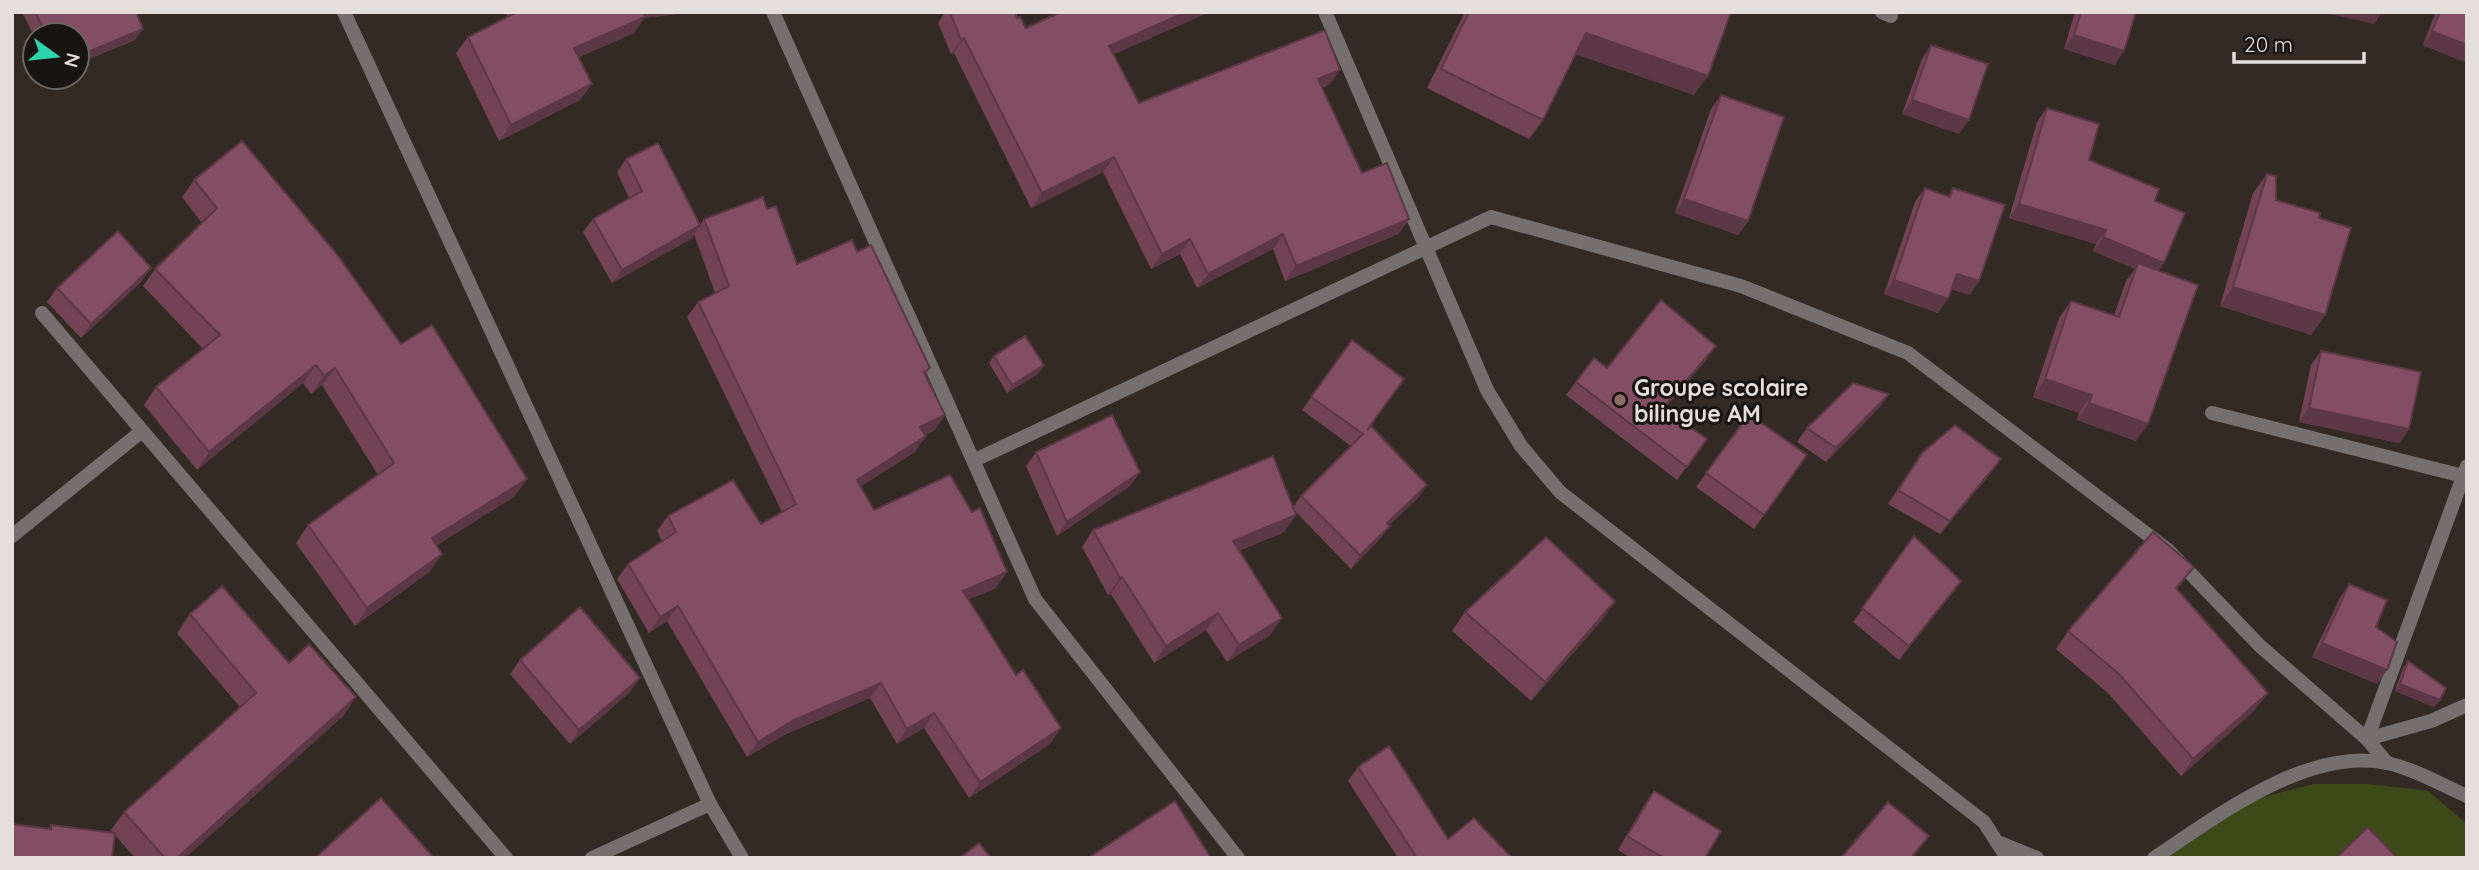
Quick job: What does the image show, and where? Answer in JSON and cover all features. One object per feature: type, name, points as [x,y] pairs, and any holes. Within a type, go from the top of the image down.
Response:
[{"type":"street","points":[[344,12],[710,804],[742,858]]},
{"type":"street","points":[[773,12],[1035,599],[1238,858]]},
{"type":"street","points":[[1325,12],[1487,390],[1521,446],[1560,492],[1984,822],[2000,843],[2007,858]]},
{"type":"street","points":[[975,460],[1490,217],[1741,286],[1908,353],[2168,550],[2260,646],[2367,739],[2387,763]]},
{"type":"street","points":[[42,313],[506,858]]},
{"type":"street","points":[[2212,412],[2465,471],[2367,739]]},
{"type":"street","points":[[12,536],[142,431]]},
{"type":"street","points":[[2367,739],[2431,721],[2467,705]]},
{"type":"street","points":[[2154,858],[2237,804],[2285,779],[2342,762],[2387,763],[2467,796]]},
{"type":"street","points":[[592,858],[710,804]]},
{"type":"street","points":[[2000,843],[2037,858]]},
{"type":"green space","points":[[2314,784],[2369,784],[2428,791],[2467,824],[2467,858],[2160,858],[2237,804]]},
{"type":"building","points":[[35,12],[136,12],[143,29],[91,51],[91,21],[40,21]]},
{"type":"building","points":[[517,12],[643,12],[645,17],[574,48],[592,84],[511,125],[468,37]]},
{"type":"building","points":[[950,12],[1015,12],[1026,28],[1061,12],[1186,12],[1109,46],[1139,103],[1325,30],[1340,70],[1318,79],[1362,173],[1387,163],[1409,219],[1296,266],[1283,234],[1208,274],[1190,239],[1162,254],[1114,157],[1042,193],[964,38],[961,40]]},
{"type":"building","points":[[1469,12],[1731,12],[1708,76],[1586,33],[1543,120],[1441,69]]},
{"type":"building","points":[[2081,12],[2136,12],[2124,51],[2074,35]]},
{"type":"building","points":[[2440,12],[2467,12],[2467,45],[2432,31]]},
{"type":"building","points":[[1931,45],[1988,64],[1969,120],[1912,100]]},
{"type":"building","points":[[1721,95],[1784,117],[1748,221],[1684,199]]},
{"type":"building","points":[[2047,108],[2099,124],[2089,160],[2159,189],[2155,201],[2185,213],[2164,263],[2103,237],[2106,230],[2019,204]]},
{"type":"building","points":[[242,141],[336,253],[401,344],[432,325],[527,479],[432,538],[442,554],[367,608],[308,525],[394,463],[335,368],[324,376],[316,365],[209,452],[156,387],[220,335],[155,269],[217,208],[194,180]]},
{"type":"building","points":[[658,143],[700,225],[622,270],[593,219],[642,191],[626,159]]},
{"type":"building","points":[[2267,174],[2276,176],[2276,200],[2320,213],[2319,218],[2351,228],[2325,315],[2233,287]]},
{"type":"building","points":[[1925,188],[1950,197],[1953,188],[2005,205],[1979,281],[1957,274],[1948,299],[1894,280]]},
{"type":"building","points":[[763,197],[767,209],[776,206],[797,264],[852,240],[857,252],[871,245],[930,368],[924,372],[945,415],[920,427],[926,436],[857,480],[874,510],[950,475],[972,512],[980,508],[1007,572],[963,591],[1016,675],[1023,670],[1061,728],[980,782],[934,713],[907,729],[881,683],[794,720],[758,742],[678,606],[660,617],[628,564],[676,532],[668,516],[733,480],[761,524],[796,504],[698,302],[729,286],[704,219]]},
{"type":"building","points":[[118,231],[151,268],[91,324],[57,288]]},
{"type":"building","points":[[2138,263],[2198,285],[2148,424],[2089,403],[2092,395],[2045,379],[2071,301],[2119,317]]},
{"type":"building","points":[[1661,300],[1716,346],[1663,408],[1707,439],[1687,467],[1576,382],[1594,358],[1607,368]]},
{"type":"building","points":[[1025,336],[1044,365],[1012,385],[994,356]]},
{"type":"building","points":[[1352,340],[1404,379],[1367,430],[1371,426],[1427,485],[1387,523],[1390,526],[1360,555],[1301,496],[1363,434],[1311,397]]},
{"type":"building","points":[[2321,351],[2421,372],[2409,429],[2309,408]]},
{"type":"building","points":[[1853,383],[1889,394],[1836,448],[1807,428]]},
{"type":"building","points":[[1749,414],[1807,455],[1764,515],[1706,473]]},
{"type":"building","points":[[1112,415],[1140,472],[1067,522],[1036,452]]},
{"type":"building","points":[[1955,425],[2001,459],[1950,521],[1898,490],[1922,453]]},
{"type":"building","points":[[1273,456],[1296,515],[1233,541],[1282,618],[1239,645],[1218,613],[1166,646],[1122,577],[1120,578],[1093,530]]},
{"type":"building","points":[[2153,532],[2194,567],[2176,588],[2268,693],[2193,759],[2120,675],[2068,631]]},
{"type":"building","points":[[1914,536],[1961,581],[1909,646],[1862,608]]},
{"type":"building","points":[[1546,537],[1615,601],[1545,682],[1465,612]]},
{"type":"building","points":[[2349,584],[2387,600],[2376,627],[2397,642],[2387,670],[2322,643]]},
{"type":"building","points":[[222,586],[289,663],[309,644],[356,697],[177,858],[165,858],[124,812],[256,693],[190,614]]},
{"type":"building","points":[[580,607],[640,678],[579,730],[520,660]]},
{"type":"building","points":[[2408,661],[2446,688],[2440,700],[2400,684]]},
{"type":"building","points":[[1389,746],[1448,839],[1474,818],[1512,858],[1417,858],[1358,767]]},
{"type":"building","points":[[1654,791],[1721,831],[1705,858],[1664,858],[1627,836]]},
{"type":"building","points":[[381,798],[434,858],[315,858]]},
{"type":"building","points":[[1175,801],[1211,858],[1088,858]]},
{"type":"building","points":[[1888,802],[1929,836],[1911,858],[1841,858]]},
{"type":"building","points":[[12,824],[51,829],[51,825],[115,833],[112,858],[12,858]]},
{"type":"building","points":[[2368,827],[2397,858],[2336,858]]},
{"type":"building","points":[[979,843],[991,858],[960,858]]},
{"type":"place","name":"Groupe scolaire bilingue AM","points":[[1620,400]]}]
